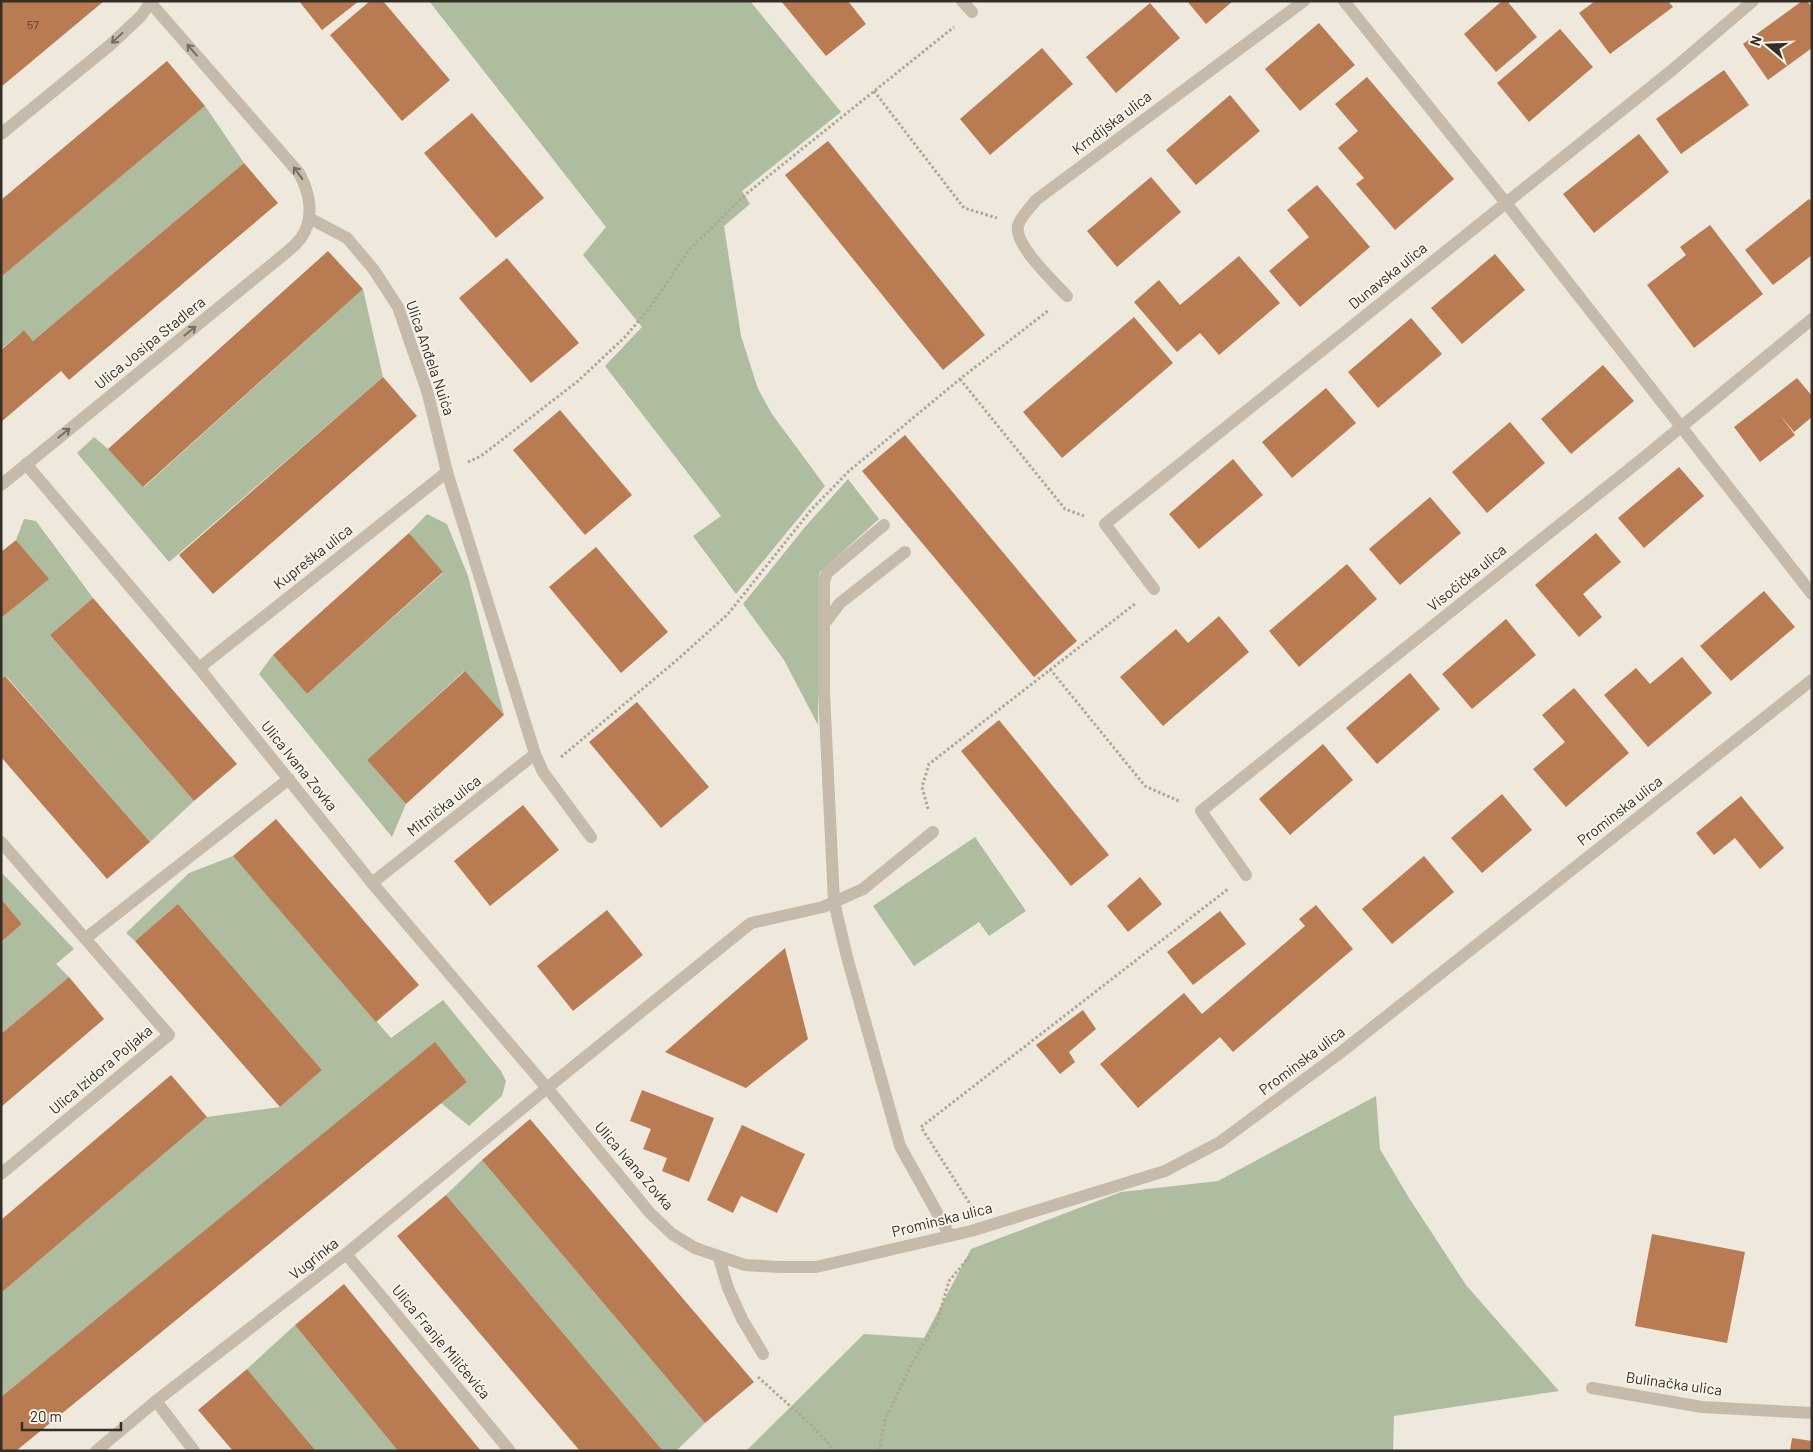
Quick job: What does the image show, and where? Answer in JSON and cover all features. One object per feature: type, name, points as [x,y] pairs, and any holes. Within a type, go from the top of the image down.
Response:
[{"type":"street","points":[[962,1],[972,12]]},
{"type":"street","name":"Krndijska ulica","points":[[1018,224],[1036,200],[1304,1]]},
{"type":"street","points":[[1344,1],[1506,203],[1812,594]]},
{"type":"street","name":"Dunavska ulica","points":[[1105,524],[1672,72],[1753,1]]},
{"type":"street","points":[[1,134],[109,46],[140,17],[150,2],[299,173],[307,187],[310,202],[309,218]]},
{"type":"street","name":"Ulica Josipa Stadlera","points":[[1,484],[287,252],[302,237],[309,218]]},
{"type":"street","name":"Ulica Anđela Nuića","points":[[309,218],[347,238],[374,270],[398,307],[428,394],[447,472],[535,754],[543,772],[592,837]]},
{"type":"street","points":[[1018,224],[1018,235],[1024,246],[1067,296]]},
{"type":"street","name":"Visočička ulica","points":[[1201,811],[1812,319]]},
{"type":"street","name":"Ulica Ivana Zovka","points":[[26,464],[199,668],[372,883],[547,1088],[650,1213],[672,1234],[695,1248],[719,1258]]},
{"type":"street","name":"Kupreška ulica","points":[[199,668],[447,472]]},
{"type":"street","points":[[1105,524],[1154,589]]},
{"type":"street","points":[[884,525],[826,573],[824,581],[824,692],[834,902],[847,957],[900,1146],[950,1236]]},
{"type":"street","points":[[824,624],[840,603],[905,552]]},
{"type":"street","name":"Prominska ulica","points":[[719,1258],[744,1265],[816,1267],[984,1227],[1166,1171],[1220,1142],[1340,1053],[1812,680]]},
{"type":"street","name":"Mitnička ulica","points":[[372,883],[535,754]]},
{"type":"street","points":[[86,938],[290,779]]},
{"type":"street","points":[[1201,811],[1246,875]]},
{"type":"street","points":[[547,1088],[751,924],[823,907],[863,889],[933,832]]},
{"type":"street","name":"Ulica Izidora Poljaka","points":[[1,842],[169,1035],[1,1174]]},
{"type":"street","name":"Vugrinka","points":[[96,1451],[156,1401],[346,1254],[547,1088]]},
{"type":"street","name":"Ulica Franje Miličevića","points":[[346,1254],[510,1451]]},
{"type":"street","points":[[719,1258],[728,1288],[742,1319],[763,1354]]},
{"type":"street","name":"Bulinačka ulica","points":[[1592,1388],[1702,1408],[1812,1412]]},
{"type":"street","points":[[156,1401],[194,1451]]},
{"type":"path","points":[[447,472],[481,456],[578,381],[626,336],[651,306],[689,250],[746,194],[972,12]]},
{"type":"path","points":[[874,91],[964,208],[1018,224]]},
{"type":"path","points":[[543,772],[677,660],[728,614],[811,510],[849,471],[1067,296]]},
{"type":"path","points":[[960,380],[1065,509],[1105,524]]},
{"type":"path","points":[[933,832],[922,787],[929,764],[1154,589]]},
{"type":"path","points":[[1050,669],[1145,786],[1201,811]]},
{"type":"path","points":[[879,1451],[884,1420],[913,1361],[938,1322],[949,1280],[978,1248],[984,1227],[921,1127],[1246,875]]},
{"type":"path","points":[[763,1354],[749,1368],[810,1424],[835,1451]]},
{"type":"green space","points":[[429,1],[750,1],[841,112],[742,191],[750,204],[724,226],[741,336],[758,389],[772,414],[825,486],[736,594],[693,536],[721,516],[605,366],[642,327],[583,255],[606,227]]},
{"type":"green space","points":[[205,106],[244,163],[33,341],[24,330],[1,349],[1,277]]},
{"type":"green space","points":[[363,289],[383,377],[169,562],[77,453],[94,437],[144,487]]},
{"type":"green space","points":[[848,479],[879,519],[820,572],[818,582],[818,725],[784,660],[743,604],[805,527]]},
{"type":"green space","points":[[427,514],[447,524],[468,576],[504,715],[464,671],[367,760],[406,804],[392,837],[259,674],[273,655],[307,694],[443,573],[409,533]]},
{"type":"green space","points":[[24,519],[36,521],[93,598],[50,635],[194,801],[150,842],[6,676],[1,680],[1,618],[48,579],[16,540]]},
{"type":"green space","points":[[975,837],[1026,911],[989,936],[979,922],[914,966],[873,906]]},
{"type":"green space","points":[[233,856],[391,1038],[443,1000],[501,1071],[506,1081],[502,1096],[469,1126],[441,1103],[467,1082],[435,1043],[1,1397],[1,1293],[207,1117],[280,1107],[322,1070],[178,904],[135,941],[126,933],[189,873]]},
{"type":"green space","points":[[3,874],[74,949],[56,964],[69,977],[1,1034],[1,942],[22,924],[1,899],[1,875]]},
{"type":"green space","points":[[1376,1096],[1380,1149],[1409,1198],[1466,1285],[1559,1391],[1394,1416],[1393,1451],[746,1451],[864,1334],[924,1338],[971,1249],[1121,1192],[1218,1181]]},
{"type":"green space","points":[[482,1160],[705,1423],[676,1451],[663,1451],[446,1195]]},
{"type":"green space","points":[[295,1325],[398,1451],[316,1451],[247,1369]]},
{"type":"building","points":[[2,1],[104,1],[1,87]]},
{"type":"building","points":[[299,1],[359,1],[322,30]]},
{"type":"building","points":[[370,1],[383,1],[450,80],[402,121],[330,35]]},
{"type":"building","points":[[781,1],[848,1],[866,24],[826,56]]},
{"type":"building","points":[[1187,1],[1233,1],[1206,24]]},
{"type":"building","points":[[1502,1],[1507,1],[1537,37],[1496,72],[1464,34]]},
{"type":"building","points":[[1595,1],[1668,1],[1673,7],[1610,54],[1579,13]]},
{"type":"building","points":[[1802,1],[1807,1],[1812,7],[1812,48],[1768,80],[1743,44]]},
{"type":"building","points":[[1150,3],[1180,38],[1116,93],[1086,57]]},
{"type":"building","points":[[1319,23],[1355,65],[1300,111],[1265,69]]},
{"type":"building","points":[[1560,29],[1593,67],[1529,122],[1497,83]]},
{"type":"building","points":[[1042,48],[1073,84],[990,155],[960,119]]},
{"type":"building","points":[[167,61],[205,106],[1,277],[1,200]]},
{"type":"building","points":[[1724,70],[1749,105],[1681,154],[1656,119]]},
{"type":"building","points":[[1367,77],[1454,179],[1395,230],[1356,184],[1364,178],[1338,148],[1358,131],[1335,104]]},
{"type":"building","points":[[1230,95],[1260,131],[1196,185],[1166,150]]},
{"type":"building","points":[[472,113],[544,198],[496,238],[424,153]]},
{"type":"building","points":[[1639,134],[1669,172],[1594,233],[1563,194]]},
{"type":"building","points":[[828,141],[985,335],[943,370],[785,175]]},
{"type":"building","points":[[244,163],[278,203],[69,380],[61,371],[1,422],[1,350],[24,330],[33,341]]},
{"type":"building","points":[[1151,177],[1181,212],[1117,267],[1087,231]]},
{"type":"building","points":[[1317,185],[1370,247],[1300,307],[1269,271],[1309,237],[1287,210]]},
{"type":"building","points":[[1809,199],[1812,203],[1812,255],[1773,285],[1745,250]]},
{"type":"building","points":[[1710,225],[1763,294],[1694,348],[1647,285],[1686,255],[1680,247]]},
{"type":"building","points":[[328,251],[363,289],[143,487],[108,449]]},
{"type":"building","points":[[1495,254],[1525,290],[1462,344],[1431,308]]},
{"type":"building","points":[[1239,256],[1280,303],[1219,355],[1200,333],[1177,352],[1134,302],[1159,280],[1180,305]]},
{"type":"building","points":[[507,258],[579,343],[531,383],[459,298]]},
{"type":"building","points":[[1134,317],[1173,363],[1062,458],[1023,412]]},
{"type":"building","points":[[1411,318],[1442,354],[1378,408],[1348,372]]},
{"type":"building","points":[[1603,365],[1634,401],[1571,454],[1541,419]]},
{"type":"building","points":[[383,377],[417,416],[213,594],[179,555]]},
{"type":"building","points":[[1797,378],[1812,396],[1812,417],[1794,432],[1780,415],[1795,435],[1760,462],[1734,427]]},
{"type":"building","points":[[1326,388],[1356,423],[1292,478],[1262,442]]},
{"type":"building","points":[[560,410],[632,495],[585,535],[513,450]]},
{"type":"building","points":[[1510,422],[1545,463],[1487,513],[1452,472]]},
{"type":"building","points":[[905,435],[1077,641],[1034,677],[862,471]]},
{"type":"building","points":[[1233,459],[1263,495],[1199,549],[1169,514]]},
{"type":"building","points":[[1679,467],[1704,496],[1644,548],[1618,518]]},
{"type":"building","points":[[1430,497],[1461,533],[1400,585],[1369,549]]},
{"type":"building","points":[[409,533],[443,572],[307,694],[273,655]]},
{"type":"building","points":[[1596,533],[1621,562],[1583,594],[1602,617],[1579,637],[1535,585]]},
{"type":"building","points":[[16,540],[49,579],[1,618],[1,552]]},
{"type":"building","points":[[596,547],[668,632],[621,673],[549,587]]},
{"type":"building","points":[[1347,564],[1377,599],[1299,667],[1269,631]]},
{"type":"building","points":[[1764,591],[1795,627],[1731,681],[1700,646]]},
{"type":"building","points":[[93,598],[237,764],[194,801],[50,635]]},
{"type":"building","points":[[1219,616],[1249,652],[1163,726],[1120,677],[1176,629],[1188,643]]},
{"type":"building","points":[[1506,619],[1536,655],[1472,709],[1442,674]]},
{"type":"building","points":[[1682,657],[1712,693],[1648,747],[1604,695],[1636,668],[1650,684]]},
{"type":"building","points":[[465,671],[504,715],[406,804],[367,760]]},
{"type":"building","points":[[1410,673],[1440,709],[1377,764],[1346,728]]},
{"type":"building","points":[[5,676],[150,842],[107,879],[1,757],[1,680]]},
{"type":"building","points":[[1574,688],[1629,753],[1566,807],[1533,769],[1565,742],[1542,715]]},
{"type":"building","points":[[637,702],[709,787],[661,828],[589,742]]},
{"type":"building","points":[[999,720],[1109,855],[1071,886],[961,751]]},
{"type":"building","points":[[1323,744],[1353,780],[1290,835],[1259,799]]},
{"type":"building","points":[[1502,794],[1532,830],[1482,873],[1451,838]]},
{"type":"building","points":[[1741,796],[1784,848],[1760,869],[1735,838],[1714,855],[1696,833]]},
{"type":"building","points":[[523,805],[559,850],[490,906],[454,861]]},
{"type":"building","points":[[276,819],[419,985],[376,1022],[233,856]]},
{"type":"building","points":[[1424,856],[1454,892],[1392,944],[1362,909]]},
{"type":"building","points":[[1140,877],[1162,904],[1128,932],[1107,906]]},
{"type":"building","points":[[1,899],[22,924],[1,942]]},
{"type":"building","points":[[178,904],[322,1070],[280,1107],[135,941]]},
{"type":"building","points":[[1316,905],[1353,949],[1233,1052],[1220,1037],[1138,1108],[1100,1064],[1184,993],[1202,1014],[1305,926],[1299,919]]},
{"type":"building","points":[[607,910],[643,955],[573,1011],[537,966]]},
{"type":"building","points":[[1220,911],[1246,944],[1193,985],[1167,952]]},
{"type":"building","points":[[785,948],[808,1039],[746,1088],[665,1052]]},
{"type":"building","points":[[69,977],[104,1019],[1,1107],[1,1034]]},
{"type":"building","points":[[1083,1010],[1096,1029],[1069,1052],[1075,1062],[1060,1074],[1036,1045]]},
{"type":"building","points":[[435,1042],[467,1082],[16,1451],[1,1451],[1,1397]]},
{"type":"building","points":[[171,1075],[207,1117],[1,1293],[1,1220]]},
{"type":"building","points":[[642,1090],[714,1118],[689,1182],[662,1171],[667,1158],[643,1149],[651,1129],[630,1121]]},
{"type":"building","points":[[530,1119],[754,1382],[705,1423],[482,1160]]},
{"type":"building","points":[[742,1125],[805,1154],[777,1213],[741,1196],[733,1213],[707,1200]]},
{"type":"building","points":[[446,1195],[663,1451],[580,1451],[397,1236]]},
{"type":"building","points":[[1652,1234],[1745,1252],[1727,1343],[1635,1326]]},
{"type":"building","points":[[344,1284],[481,1451],[398,1451],[295,1325]]},
{"type":"building","points":[[247,1369],[316,1451],[233,1451],[198,1410]]},
{"type":"building","points":[[1792,1438],[1812,1441],[1812,1451],[1790,1451]]}]
